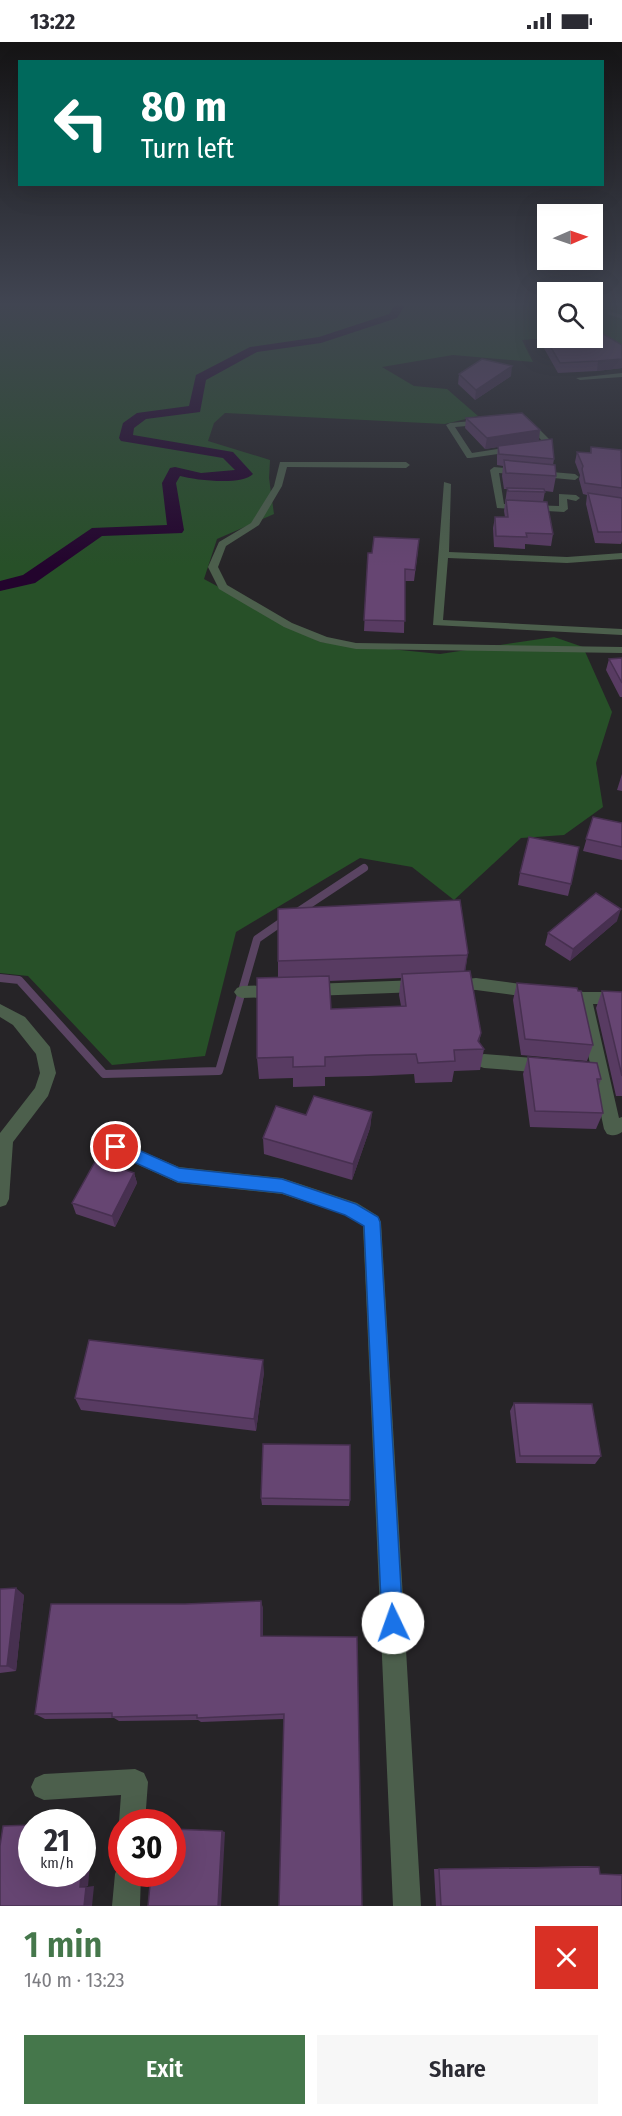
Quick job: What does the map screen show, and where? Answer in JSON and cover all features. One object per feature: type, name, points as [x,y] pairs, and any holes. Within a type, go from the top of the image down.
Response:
[{"type":"street","points":[[526,418],[549,444],[508,450],[470,456],[450,425],[526,418]]},
{"type":"street","points":[[504,470],[518,462],[508,450]]},
{"type":"street","points":[[285,453],[278,486],[254,525],[222,544],[213,567],[223,587],[288,625],[324,640],[356,646],[622,650]]},
{"type":"street","points":[[283,464],[405,465]]},
{"type":"street","points":[[551,496],[562,496],[580,499],[575,472],[494,470],[496,493],[500,506],[564,509],[562,496]]},
{"type":"street","points":[[447,484],[444,555],[437,623],[622,632]]},
{"type":"street","points":[[496,493],[507,493]]},
{"type":"street","points":[[444,555],[567,560],[622,556]]},
{"type":"street","points":[[242,992],[476,984],[584,998],[622,998]]},
{"type":"street","points":[[584,998],[594,1070],[613,1129],[622,1124]]},
{"type":"street","points":[[0,1010],[19,1021],[44,1052],[48,1073],[42,1091],[5,1140],[0,1200]]},
{"type":"street","points":[[484,1061],[565,1068]]},
{"type":"street","points":[[116,1147],[178,1175],[282,1186],[351,1209],[372,1222],[407,1906]]},
{"type":"street","points":[[44,1786],[135,1782],[133,1809]]},
{"type":"street","points":[[126,1906],[127,1887]]},
{"type":"green space","points":[[0,392],[450,392],[478,416],[445,424],[225,413],[214,423],[208,441],[270,460],[269,478],[274,514],[217,539],[204,579],[320,642],[440,654],[554,637],[583,647],[612,712],[596,763],[603,807],[564,835],[521,838],[454,900],[412,867],[360,858],[236,932],[205,1056],[112,1065],[28,976],[0,973]]},
{"type":"building","points":[[522,413],[540,430],[487,438],[466,418]]},
{"type":"building","points":[[552,439],[554,459],[499,454],[498,446]]},
{"type":"building","points":[[591,447],[621,450],[622,488],[585,483],[583,466],[577,452],[591,453]]},
{"type":"building","points":[[504,460],[555,465],[556,476],[506,473]]},
{"type":"building","points":[[507,488],[544,489],[545,492],[508,491]]},
{"type":"building","points":[[588,493],[622,498],[622,532],[598,532]]},
{"type":"building","points":[[506,500],[547,502],[553,534],[526,533],[527,537],[496,536],[495,517],[508,517]]},
{"type":"building","points":[[374,537],[419,539],[415,570],[405,569],[405,621],[364,620],[368,553],[372,553]]},
{"type":"building","points":[[622,658],[622,683],[609,659]]},
{"type":"building","points":[[593,817],[622,823],[622,847],[586,839]]},
{"type":"building","points":[[529,837],[579,847],[571,884],[520,873]]},
{"type":"building","points":[[596,893],[621,909],[573,949],[548,933]]},
{"type":"building","points":[[460,900],[467,955],[278,961],[278,909]]},
{"type":"building","points":[[470,971],[481,1033],[478,1041],[484,1049],[454,1050],[455,1061],[418,1063],[416,1054],[370,1055],[325,1057],[325,1066],[293,1067],[293,1057],[257,1058],[257,978],[329,976],[331,1009],[406,1006],[402,974]]},
{"type":"building","points":[[517,983],[577,988],[581,991],[593,1045],[525,1039]]},
{"type":"building","points":[[602,991],[622,992],[622,1076]]},
{"type":"building","points":[[528,1057],[597,1063],[601,1079],[597,1079],[603,1113],[535,1111]]},
{"type":"building","points":[[314,1096],[372,1112],[353,1164],[263,1138],[276,1106],[306,1115]]},
{"type":"building","points":[[96,1160],[134,1173],[112,1216],[72,1203]]},
{"type":"building","points":[[89,1340],[263,1360],[254,1419],[75,1398]]},
{"type":"building","points":[[514,1403],[592,1404],[601,1456],[520,1456]]},
{"type":"building","points":[[263,1444],[350,1445],[350,1500],[261,1498]]},
{"type":"building","points":[[16,1588],[7,1666],[0,1666],[0,1589]]},
{"type":"building","points":[[261,1601],[261,1636],[357,1637],[362,1906],[279,1906],[284,1714],[197,1718],[197,1715],[112,1717],[112,1713],[35,1714],[51,1604],[185,1604]]},
{"type":"building","points":[[18,1825],[18,1887],[86,1887],[84,1906],[0,1906],[0,1846],[3,1826]]},
{"type":"building","points":[[186,1830],[222,1831],[218,1906],[148,1906],[150,1887],[186,1887]]},
{"type":"building","points":[[599,1867],[600,1874],[622,1875],[622,1906],[441,1906],[439,1869]]},
{"type":"waterway","points":[[0,586],[29,579],[98,531],[176,530],[169,483],[175,471],[201,477],[246,474],[228,455],[126,438],[128,426],[142,416],[195,409],[198,392]]},
{"type":"waterway","points":[[296,913],[364,868]]},
{"type":"waterway","points":[[0,978],[19,980],[104,1074],[219,1071],[257,939],[286,919]]},
{"type":"route","points":[[116,1147],[178,1175],[282,1186],[317,1196],[351,1209],[372,1222],[393,1623]]}]
